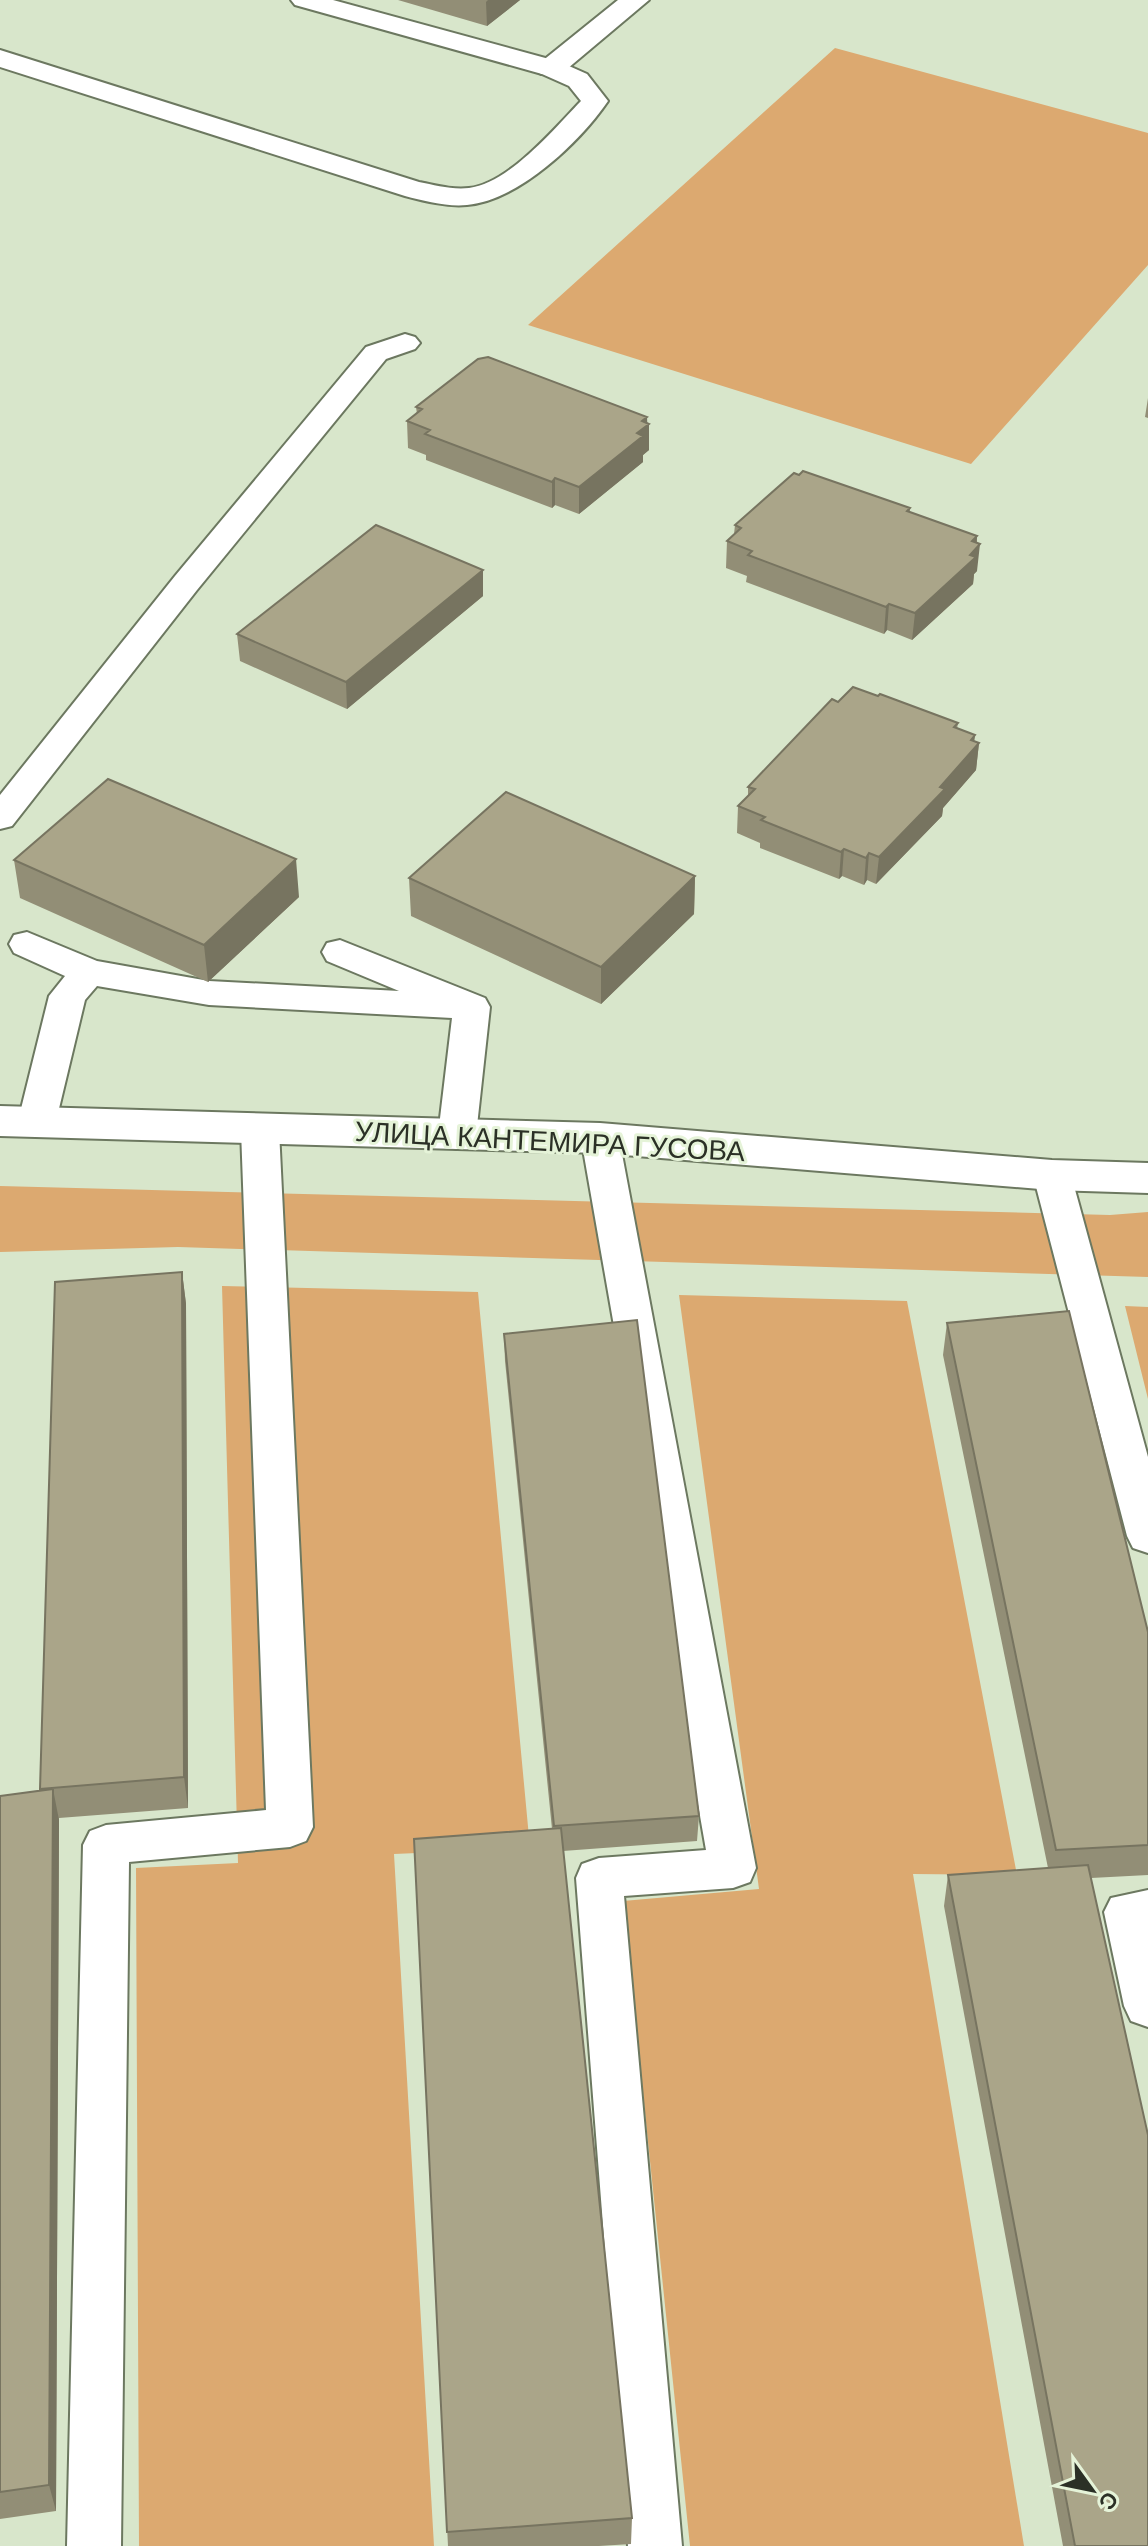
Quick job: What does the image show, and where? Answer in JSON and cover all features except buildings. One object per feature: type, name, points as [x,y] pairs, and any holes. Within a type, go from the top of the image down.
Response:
[{"type":"street","points":[[551,68],[635,0]]},
{"type":"street","name":"УЛИЦА КАНТЕМИРА ГУСОВА","points":[[18,1121],[600,1138],[1052,1175],[1148,1178]]},
{"type":"lane","points":[[0,58],[415,190],[466,197],[496,190],[563,136],[595,101],[578,80],[551,68],[304,0]]},
{"type":"lane","points":[[0,818],[186,583],[376,353],[405,343]]},
{"type":"lane","points":[[27,944],[89,972],[209,993],[472,1007]]},
{"type":"lane","points":[[340,952],[472,1007]]},
{"type":"lane","points":[[18,1121],[67,996],[89,972]]},
{"type":"lane","points":[[457,1135],[472,1007]]},
{"type":"lane","points":[[94,2546],[106,1845],[290,1827],[260,1130]]},
{"type":"lane","points":[[600,1138],[733,1868],[599,1878],[655,2546]]},
{"type":"lane","points":[[1052,1175],[1148,1536]]},
{"type":"lane","points":[[1148,1910],[1128,1912],[1148,2006]]},
{"type":"shaded area","points":[[835,48],[1148,133],[1148,265],[971,464],[528,325]]},
{"type":"shaded area","points":[[0,1186],[1110,1215],[1148,1212],[1148,1277],[178,1247],[0,1252]]},
{"type":"shaded area","points":[[222,1286],[478,1292],[530,1848],[394,1854],[434,2546],[139,2546],[136,1868],[238,1863]]},
{"type":"shaded area","points":[[679,1295],[907,1301],[1017,1875],[913,1874],[1024,2546],[690,2546],[623,1901],[759,1889]]},
{"type":"shaded area","points":[[1125,1306],[1148,1307],[1148,1399]]}]
